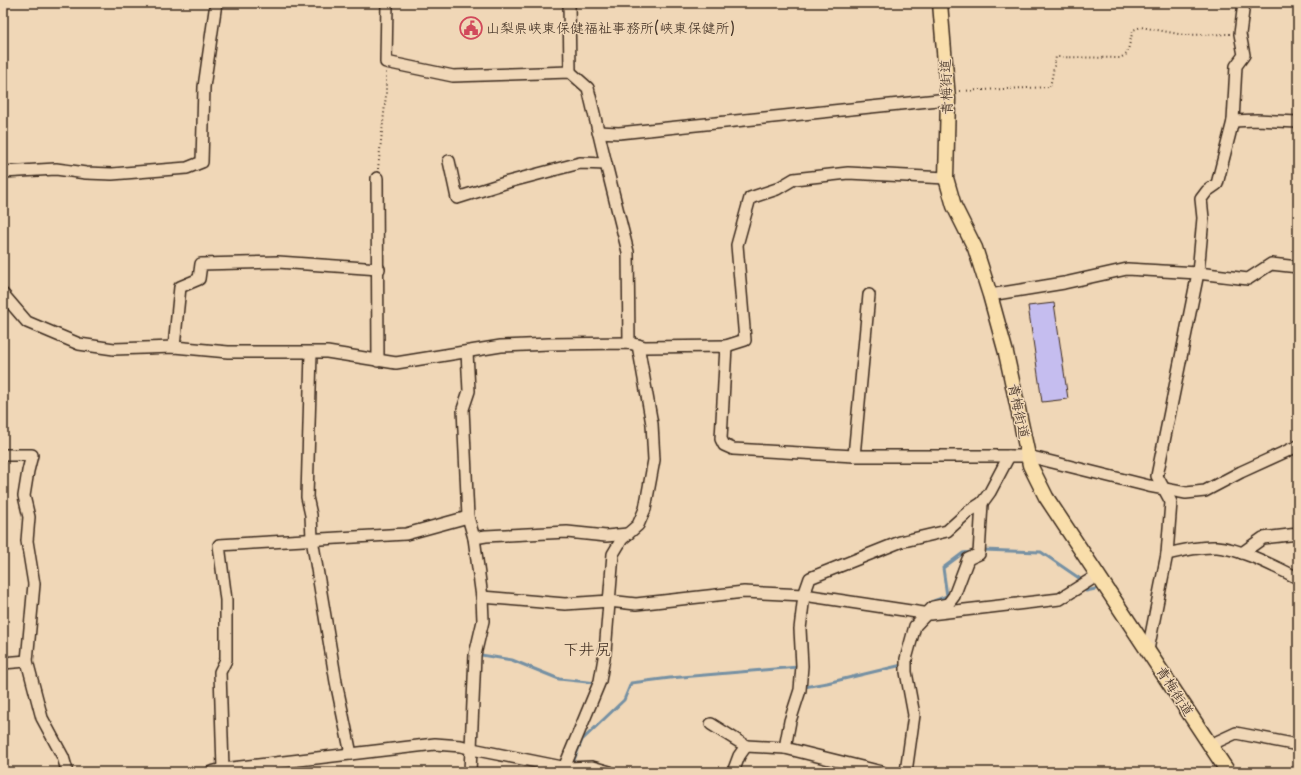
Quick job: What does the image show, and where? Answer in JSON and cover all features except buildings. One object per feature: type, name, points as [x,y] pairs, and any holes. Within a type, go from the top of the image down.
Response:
[{"type":"main road","name":"青梅街道","points":[[940,3],[948,95],[946,178],[954,206],[975,248],[990,295],[1006,354],[1030,465],[1046,497],[1228,772]]},
{"type":"street","points":[[3,172],[56,169],[86,173],[112,174],[187,168],[202,162],[204,87],[216,3]]},
{"type":"street","points":[[387,3],[386,62],[453,76],[570,72],[588,88],[628,252],[634,344],[652,424],[654,460],[645,509],[638,526],[622,539],[613,554],[605,652],[600,681],[565,769]]},
{"type":"street","points":[[569,3],[570,72]]},
{"type":"street","points":[[1148,650],[1167,554],[1171,502],[1157,476],[1198,273],[1202,218],[1201,199],[1217,184],[1233,121],[1236,66],[1244,55],[1240,34],[1244,3]]},
{"type":"street","points":[[598,132],[619,133],[948,95]]},
{"type":"street","points":[[1233,121],[1257,120],[1298,122]]},
{"type":"street","points":[[449,161],[456,198],[580,163],[606,164]]},
{"type":"street","points":[[3,294],[27,322],[79,344],[114,350],[174,347],[228,352],[327,352],[396,363],[501,346],[549,344],[634,344],[645,347],[726,346],[745,340],[737,245],[750,198],[777,189],[794,179],[848,173],[946,178]]},
{"type":"street","points":[[378,178],[378,361]]},
{"type":"street","points":[[174,347],[180,287],[198,280],[202,264],[278,262],[379,270]]},
{"type":"street","points":[[990,295],[1064,283],[1127,270],[1198,273],[1248,280],[1272,264],[1298,267]]},
{"type":"street","points":[[854,456],[869,295]]},
{"type":"street","points":[[726,346],[721,439],[724,446],[733,449],[854,456],[1028,456],[1165,490],[1186,493],[1205,491],[1241,472],[1298,446]]},
{"type":"street","points":[[467,352],[469,391],[463,409],[468,517],[474,538],[482,597],[483,621],[475,655],[470,772]]},
{"type":"street","points":[[311,353],[307,496],[311,515],[312,539],[336,682],[351,754]]},
{"type":"street","points":[[3,455],[32,455],[24,496],[29,517],[27,541],[34,584],[27,661],[42,718],[63,757],[66,772]]},
{"type":"street","points":[[785,748],[790,721],[800,690],[802,666],[800,629],[804,596],[810,578],[900,542],[947,531],[968,512],[982,503],[990,492],[1009,456]]},
{"type":"street","points":[[906,772],[914,715],[906,672],[906,659],[915,626],[933,607],[948,604],[954,596],[968,559],[979,554],[982,503]]},
{"type":"street","points":[[223,769],[220,672],[226,660],[226,600],[219,545],[406,534],[468,517]]},
{"type":"street","points":[[474,538],[486,536],[567,532],[606,536],[628,534]]},
{"type":"street","points":[[1242,553],[1263,538],[1298,534]]},
{"type":"street","points":[[1167,554],[1190,548],[1217,547],[1242,553],[1298,578]]},
{"type":"street","points":[[482,597],[564,604],[609,601],[636,604],[744,592],[804,596],[926,613],[1060,599],[1098,575]]},
{"type":"street","points":[[3,663],[27,661]]},
{"type":"street","points":[[711,724],[746,746],[785,748],[882,772]]},
{"type":"street","points":[[1210,745],[1236,733],[1298,745]]},
{"type":"street","points":[[211,772],[223,769],[435,744],[461,746],[565,769],[592,767],[610,772]]},
{"type":"street","points":[[733,772],[739,756],[746,746]]},
{"type":"path","points":[[948,95],[1050,87],[1056,57],[1120,58],[1127,54],[1133,30],[1142,26],[1184,35],[1240,34]]},
{"type":"path","points":[[378,178],[386,95],[386,62]]},
{"type":"waterway","points":[[983,550],[1041,552],[1079,578]]},
{"type":"waterway","points":[[929,604],[947,596],[943,568],[963,553],[972,552]]},
{"type":"waterway","points":[[1086,591],[1100,588]]},
{"type":"waterway","points":[[481,655],[512,660],[559,679],[597,683]]},
{"type":"waterway","points":[[804,687],[827,683],[903,664]]},
{"type":"waterway","points":[[572,765],[582,740],[624,700],[631,683],[670,678],[798,668]]},
{"type":"place","name":"山梨県峡東保健福祉事務所(峡東保健所)","points":[[471,28]]},
{"type":"district","name":"下井尻","points":[[587,649]]}]
